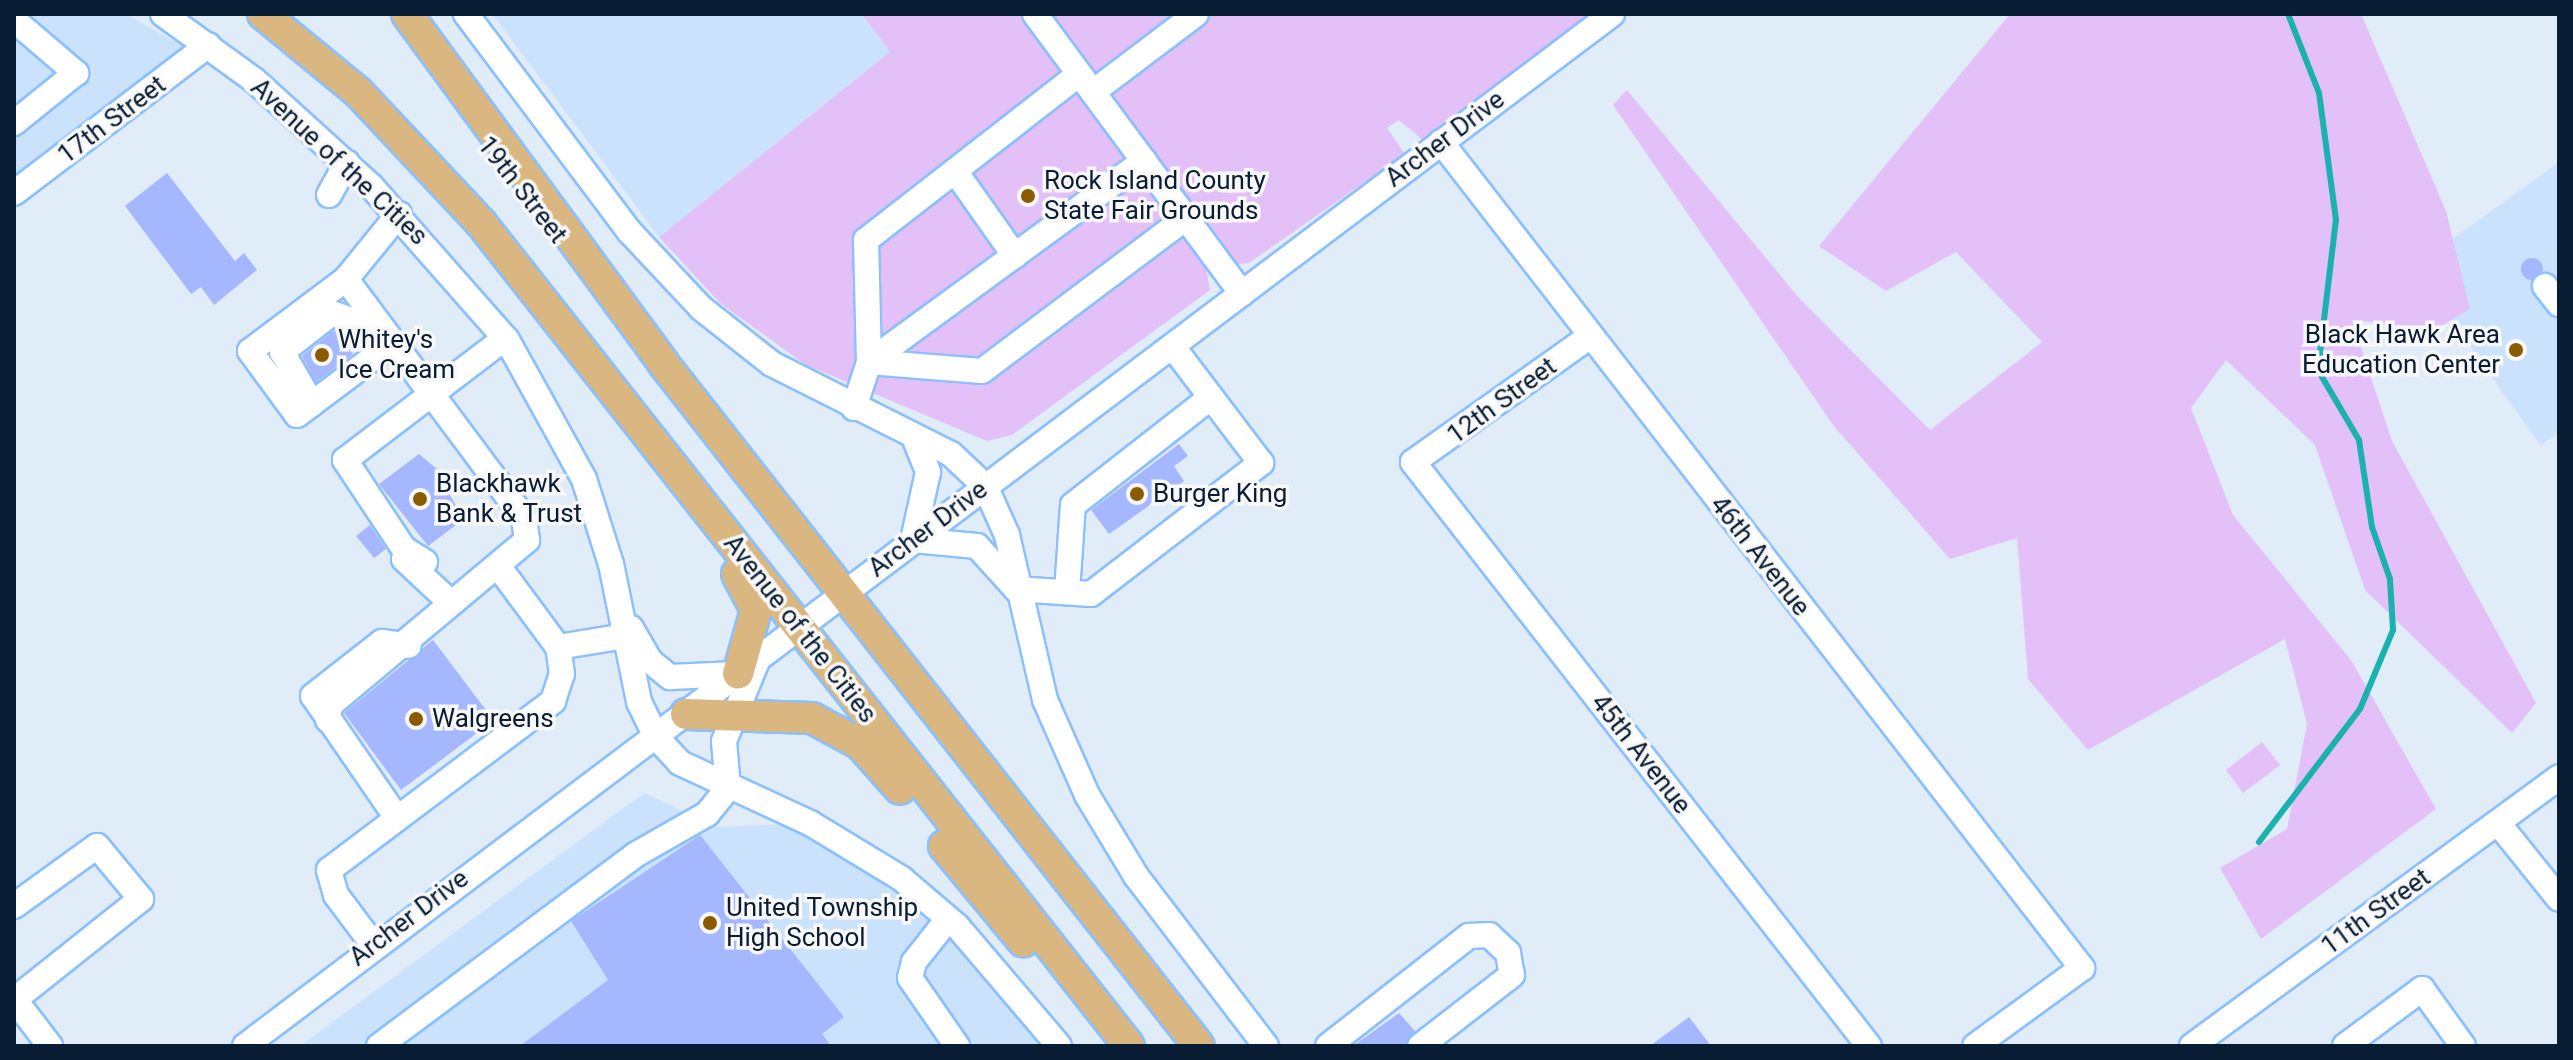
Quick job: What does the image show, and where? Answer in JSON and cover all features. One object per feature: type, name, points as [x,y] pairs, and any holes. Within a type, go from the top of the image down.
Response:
[{"type":"main road","name":"Avenue of the Cities","points":[[263,14],[414,145],[503,252],[1128,1046]]},
{"type":"main road","name":"19th Street","points":[[383,14],[663,363]]},
{"type":"main road","points":[[407,14],[663,363],[1199,1046]]},
{"type":"main road","points":[[503,252],[599,398],[747,589],[756,619],[748,666]]},
{"type":"main road","points":[[871,629],[1092,909]]},
{"type":"main road","points":[[686,714],[739,712],[812,718],[860,744],[1005,923],[1128,1046]]},
{"type":"street","name":"Avenue of the Cities","points":[[163,14],[208,45],[347,163],[399,214],[505,338],[584,479],[619,603],[639,702],[656,737],[680,763],[862,853],[948,919],[1059,1046]]},
{"type":"street","points":[[466,14],[629,231],[701,308],[772,364],[960,460],[985,486],[1007,535],[1016,589],[1045,700],[1087,795],[1136,876],[1266,1046]]},
{"type":"street","points":[[1035,14],[1242,294]]},
{"type":"street","points":[[854,408],[869,362],[866,240],[955,171],[1196,14]]},
{"type":"street","name":"Archer Drive","points":[[245,1046],[372,943],[656,737],[1612,14]]},
{"type":"street","points":[[14,123],[76,73],[21,26]]},
{"type":"street","name":"17th Street","points":[[14,193],[208,45]]},
{"type":"street","name":"46th Avenue","points":[[1441,142],[1589,337],[2082,968],[1975,1046]]},
{"type":"street","points":[[869,362],[1144,161]]},
{"type":"street","points":[[329,195],[347,163]]},
{"type":"street","points":[[955,171],[1015,256]]},
{"type":"street","points":[[387,348],[297,415],[250,351],[346,279],[399,214]]},
{"type":"street","points":[[869,362],[982,371],[1186,218]]},
{"type":"street","points":[[346,279],[387,348]]},
{"type":"street","points":[[312,404],[280,355],[332,313],[357,322],[431,393],[528,528],[521,548],[451,603],[430,628],[409,646],[382,642],[318,690],[313,702],[397,818]]},
{"type":"street","name":"12th Street","points":[[1413,462],[1589,337]]},
{"type":"street","points":[[451,603],[419,564],[356,469],[346,459],[505,338]]},
{"type":"street","points":[[914,437],[928,472],[913,540],[977,546],[1016,589],[1091,594],[1261,463],[1173,347]]},
{"type":"street","points":[[1067,592],[1073,505],[1211,397]]},
{"type":"street","points":[[1073,505],[1195,423],[1220,424],[1249,448]]},
{"type":"street","name":"45th Avenue","points":[[1413,462],[1869,1046]]},
{"type":"street","points":[[372,943],[328,877],[397,818],[557,697],[558,647],[498,566]]},
{"type":"street","points":[[379,1046],[635,855],[696,824],[728,788],[724,741],[739,712],[748,666],[687,680],[660,671],[619,603]]},
{"type":"street","points":[[558,647],[626,636]]},
{"type":"street","name":"11th Street","points":[[2192,1046],[2559,777]]},
{"type":"street","points":[[2498,823],[2559,899]]},
{"type":"street","points":[[14,906],[97,846],[141,899],[14,1000],[50,1046]]},
{"type":"street","points":[[948,919],[914,962],[910,978],[957,1046]]},
{"type":"street","points":[[1329,1045],[1469,936],[1498,941],[1512,975],[1420,1046]]},
{"type":"street","points":[[2345,1046],[2422,989],[2463,1046]]},
{"type":"shaded area","points":[[14,14],[126,14],[186,48],[14,184]]},
{"type":"shaded area","points":[[492,14],[862,14],[890,52],[659,237]]},
{"type":"shaded area","name":"Rock Island County State Fair Grounds","points":[[862,14],[1591,14],[1424,141],[1399,120],[1387,128],[1405,154],[1249,263],[1238,264],[1225,251],[1205,262],[1210,290],[1012,435],[987,441],[806,365],[720,303],[659,237],[890,52]]},
{"type":"shaded area","points":[[2010,14],[2361,14],[2446,211],[2470,309],[2436,329],[2352,320],[2392,441],[2536,703],[2512,733],[2365,590],[2315,445],[2226,360],[2191,408],[2233,515],[2351,660],[2436,809],[2261,939],[2220,868],[2287,829],[2307,724],[2285,639],[2088,750],[2028,679],[2017,538],[1950,559],[1833,425],[1613,105],[1627,90],[1799,298],[1930,430],[2042,342],[1956,252],[1886,291],[1819,246]]},
{"type":"shaded area","name":"Black Hawk Area Education Center","points":[[2559,162],[2559,433],[2540,445],[2414,267]]},
{"type":"shaded area","points":[[2262,742],[2280,765],[2243,793],[2226,770]]},
{"type":"shaded area","name":"United Township High School","points":[[644,793],[718,827],[810,823],[902,879],[1059,1046],[300,1046]]},
{"type":"building","points":[[167,173],[235,261],[244,253],[257,270],[214,305],[201,287],[191,294],[125,206]]},
{"type":"building","points":[[2532,258],[2540,261],[2543,269],[2540,277],[2532,280],[2524,277],[2521,269],[2524,261]]},
{"type":"building","name":"Whitey's Ice Cream","points":[[334,330],[353,354],[316,382],[302,356]]},
{"type":"building","name":"Burger King","points":[[1179,444],[1188,456],[1174,466],[1184,481],[1109,534],[1091,510]]},
{"type":"building","name":"Blackhawk Bank & Trust","points":[[419,454],[455,484],[447,490],[464,519],[428,546],[379,484]]},
{"type":"building","points":[[370,525],[386,549],[374,558],[356,536]]},
{"type":"building","name":"Walgreens","points":[[433,640],[486,710],[485,727],[401,790],[344,713]]},
{"type":"building","points":[[700,835],[844,1017],[822,1034],[831,1046],[520,1046],[608,980],[571,921]]},
{"type":"building","points":[[1399,1013],[1415,1031],[1405,1046],[1353,1046]]},
{"type":"building","points":[[1689,1017],[1711,1046],[1650,1046]]},
{"type":"waterway","points":[[2259,842],[2360,709],[2393,630],[2390,579],[2372,527],[2359,440],[2318,370],[2336,220],[2319,93],[2288,14]]},
{"type":"place","name":"Rock Island County State Fair Grounds","points":[[1028,196]]},
{"type":"place","name":"Black Hawk Area Education Center","points":[[2516,350]]},
{"type":"place","name":"Whitey's Ice Cream","points":[[322,355]]},
{"type":"place","name":"Burger King","points":[[1137,494]]},
{"type":"place","name":"Blackhawk Bank & Trust","points":[[420,499]]},
{"type":"place","name":"Walgreens","points":[[416,719]]},
{"type":"place","name":"United Township High School","points":[[710,923]]}]
